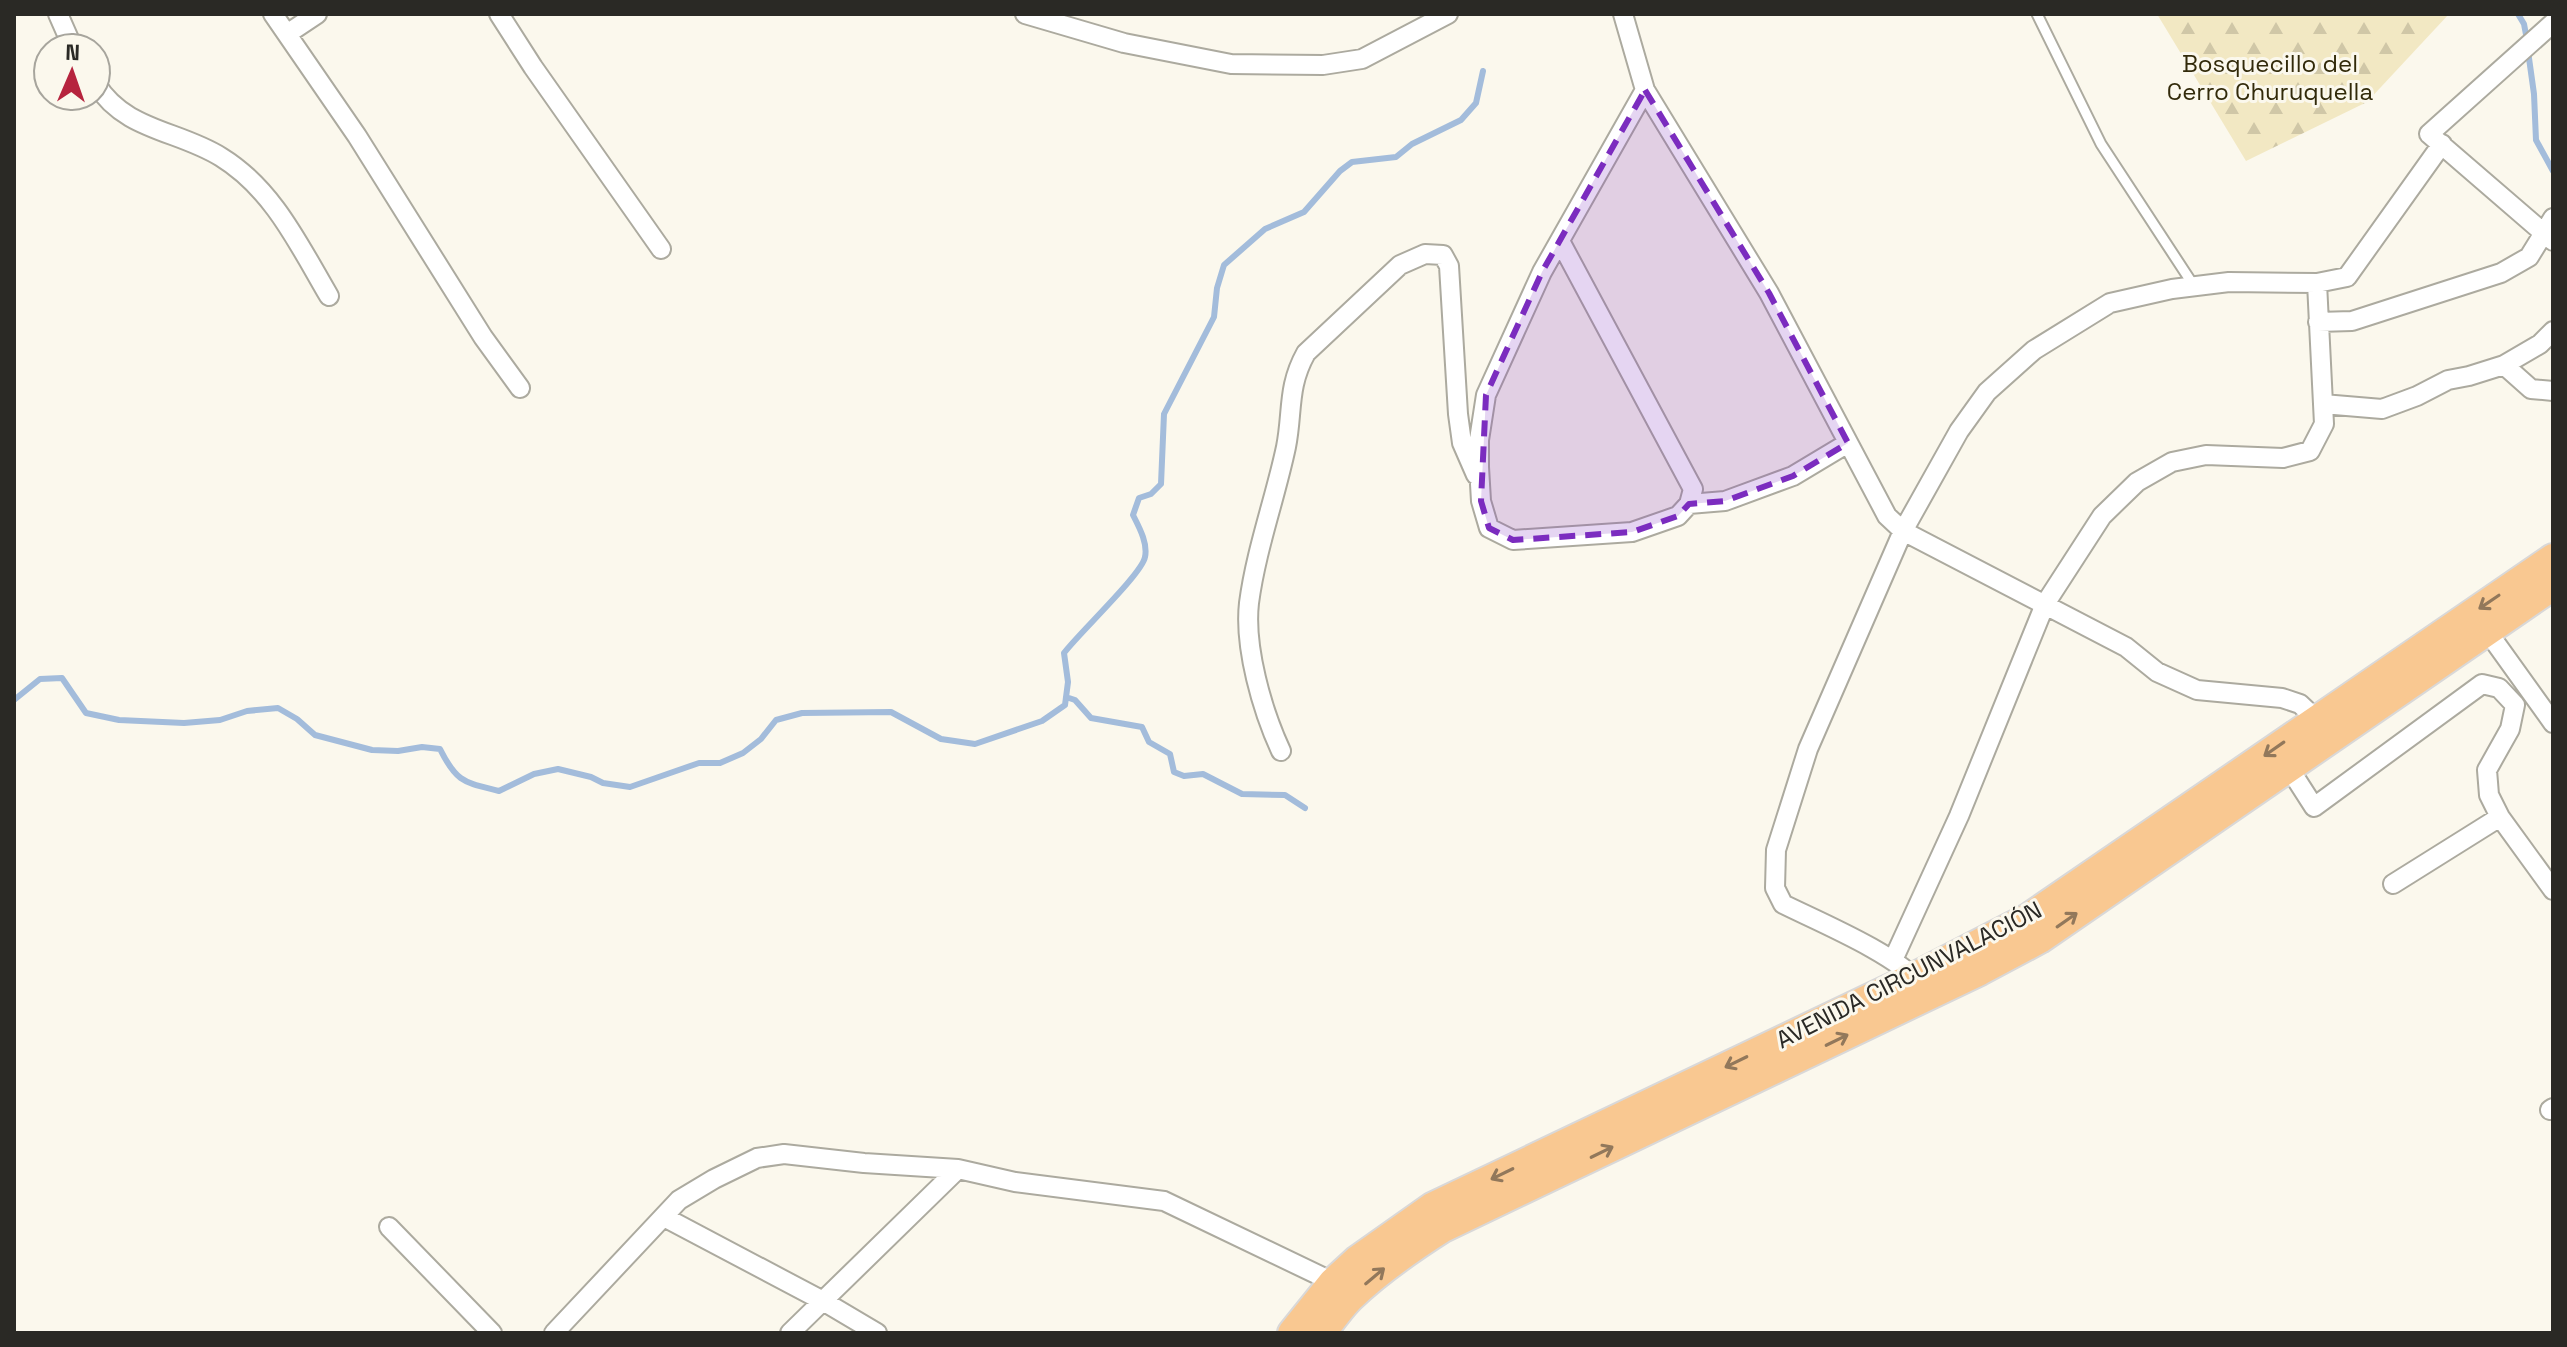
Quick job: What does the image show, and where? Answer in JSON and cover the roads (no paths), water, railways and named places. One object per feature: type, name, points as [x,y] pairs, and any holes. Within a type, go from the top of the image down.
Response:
[{"type":"main road","name":"AVENIDA CIRCUNVALACIÓN","points":[[1322,1333],[1348,1300],[1374,1277],[1443,1228],[2028,918],[2553,558]]},
{"type":"main road","name":"AVENIDA CIRCUNVALACIÓN","points":[[1292,1333],[1333,1282],[1392,1233],[1432,1207],[1911,978],[2040,939],[2553,586]]},
{"type":"street","points":[[273,14],[357,136],[483,337],[520,388]]},
{"type":"street","points":[[287,34],[317,14]]},
{"type":"street","points":[[499,14],[661,249]]},
{"type":"street","points":[[1025,14],[1124,43],[1231,64],[1323,65],[1362,59],[1448,14]]},
{"type":"street","points":[[1623,14],[1645,90],[1769,293],[1887,516],[1903,531],[2126,647],[2157,672],[2197,690],[2282,698],[2300,704],[2317,720]]},
{"type":"street","points":[[2318,322],[2352,321],[2501,273],[2529,257],[2550,230],[2429,134],[2553,23]]},
{"type":"street","points":[[1560,241],[1693,489],[1689,504],[1678,516],[1632,532],[1513,540],[1489,528],[1481,501],[1479,440],[1486,395],[1542,272],[1645,90]]},
{"type":"street","points":[[112,104],[131,119],[221,156],[254,183],[280,212],[329,296]]},
{"type":"street","points":[[2317,283],[2324,424],[2310,451],[2283,458],[2206,455],[2172,462],[2137,482],[2102,516],[2045,604],[1959,816],[1911,978],[1783,904],[1775,888],[1776,850],[1808,749],[1903,531],[1959,431],[1987,392],[2034,350],[2110,303],[2229,282],[2317,283],[2347,277],[2442,144]]},
{"type":"street","points":[[1281,751],[1260,692],[1250,644],[1249,605],[1286,444],[1296,372],[1306,353],[1400,265],[1425,254],[1443,255],[1449,266],[1462,443],[1480,485]]},
{"type":"street","points":[[2323,404],[2382,409],[2448,380],[2504,365],[2540,344],[2553,331]]},
{"type":"street","points":[[2504,365],[2531,389],[2553,391]]},
{"type":"street","points":[[1689,504],[1725,501],[1793,476],[1848,443]]},
{"type":"street","points":[[2487,631],[2553,723]]},
{"type":"street","points":[[2289,768],[2314,807],[2482,684],[2499,688],[2515,705],[2510,729],[2487,770],[2489,795],[2500,817],[2553,890]]},
{"type":"street","points":[[2393,884],[2500,817]]},
{"type":"street","points":[[554,1333],[679,1200],[757,1158],[784,1154],[958,1169],[1015,1182],[1164,1201],[1333,1282]]},
{"type":"street","points":[[790,1333],[958,1169]]},
{"type":"street","points":[[664,1217],[877,1333]]},
{"type":"street","points":[[389,1227],[492,1333]]},
{"type":"lane","points":[[2037,14],[2101,144],[2194,286]]},
{"type":"waterway","points":[[2518,14],[2527,40]]},
{"type":"waterway","points":[[2528,51],[2536,140],[2553,171]]},
{"type":"waterway","points":[[14,700],[40,679],[62,678],[86,713],[119,720],[184,723],[220,720],[247,711],[278,708],[315,735],[372,750],[440,749],[457,775],[499,791],[534,774],[558,769],[603,783],[630,787],[699,763],[720,763],[743,753],[761,739],[776,720],[802,713],[891,712],[941,739],[975,744],[1042,721],[1065,705],[1068,682],[1064,653],[1133,576],[1145,557],[1144,541],[1133,515],[1139,498],[1151,494],[1161,484],[1164,414],[1214,317],[1217,288],[1224,265],[1265,229],[1304,212],[1340,171],[1352,162],[1396,157],[1412,144],[1461,120],[1476,103],[1483,71]]},
{"type":"waterway","points":[[1066,697],[1075,700],[1091,718],[1142,727],[1149,742],[1170,754],[1174,772],[1184,776],[1203,774],[1242,794],[1285,795],[1305,808]]},
{"type":"park label","name":"Bosquecillo del Cerro Churuquella","points":[[2270,78]]}]
